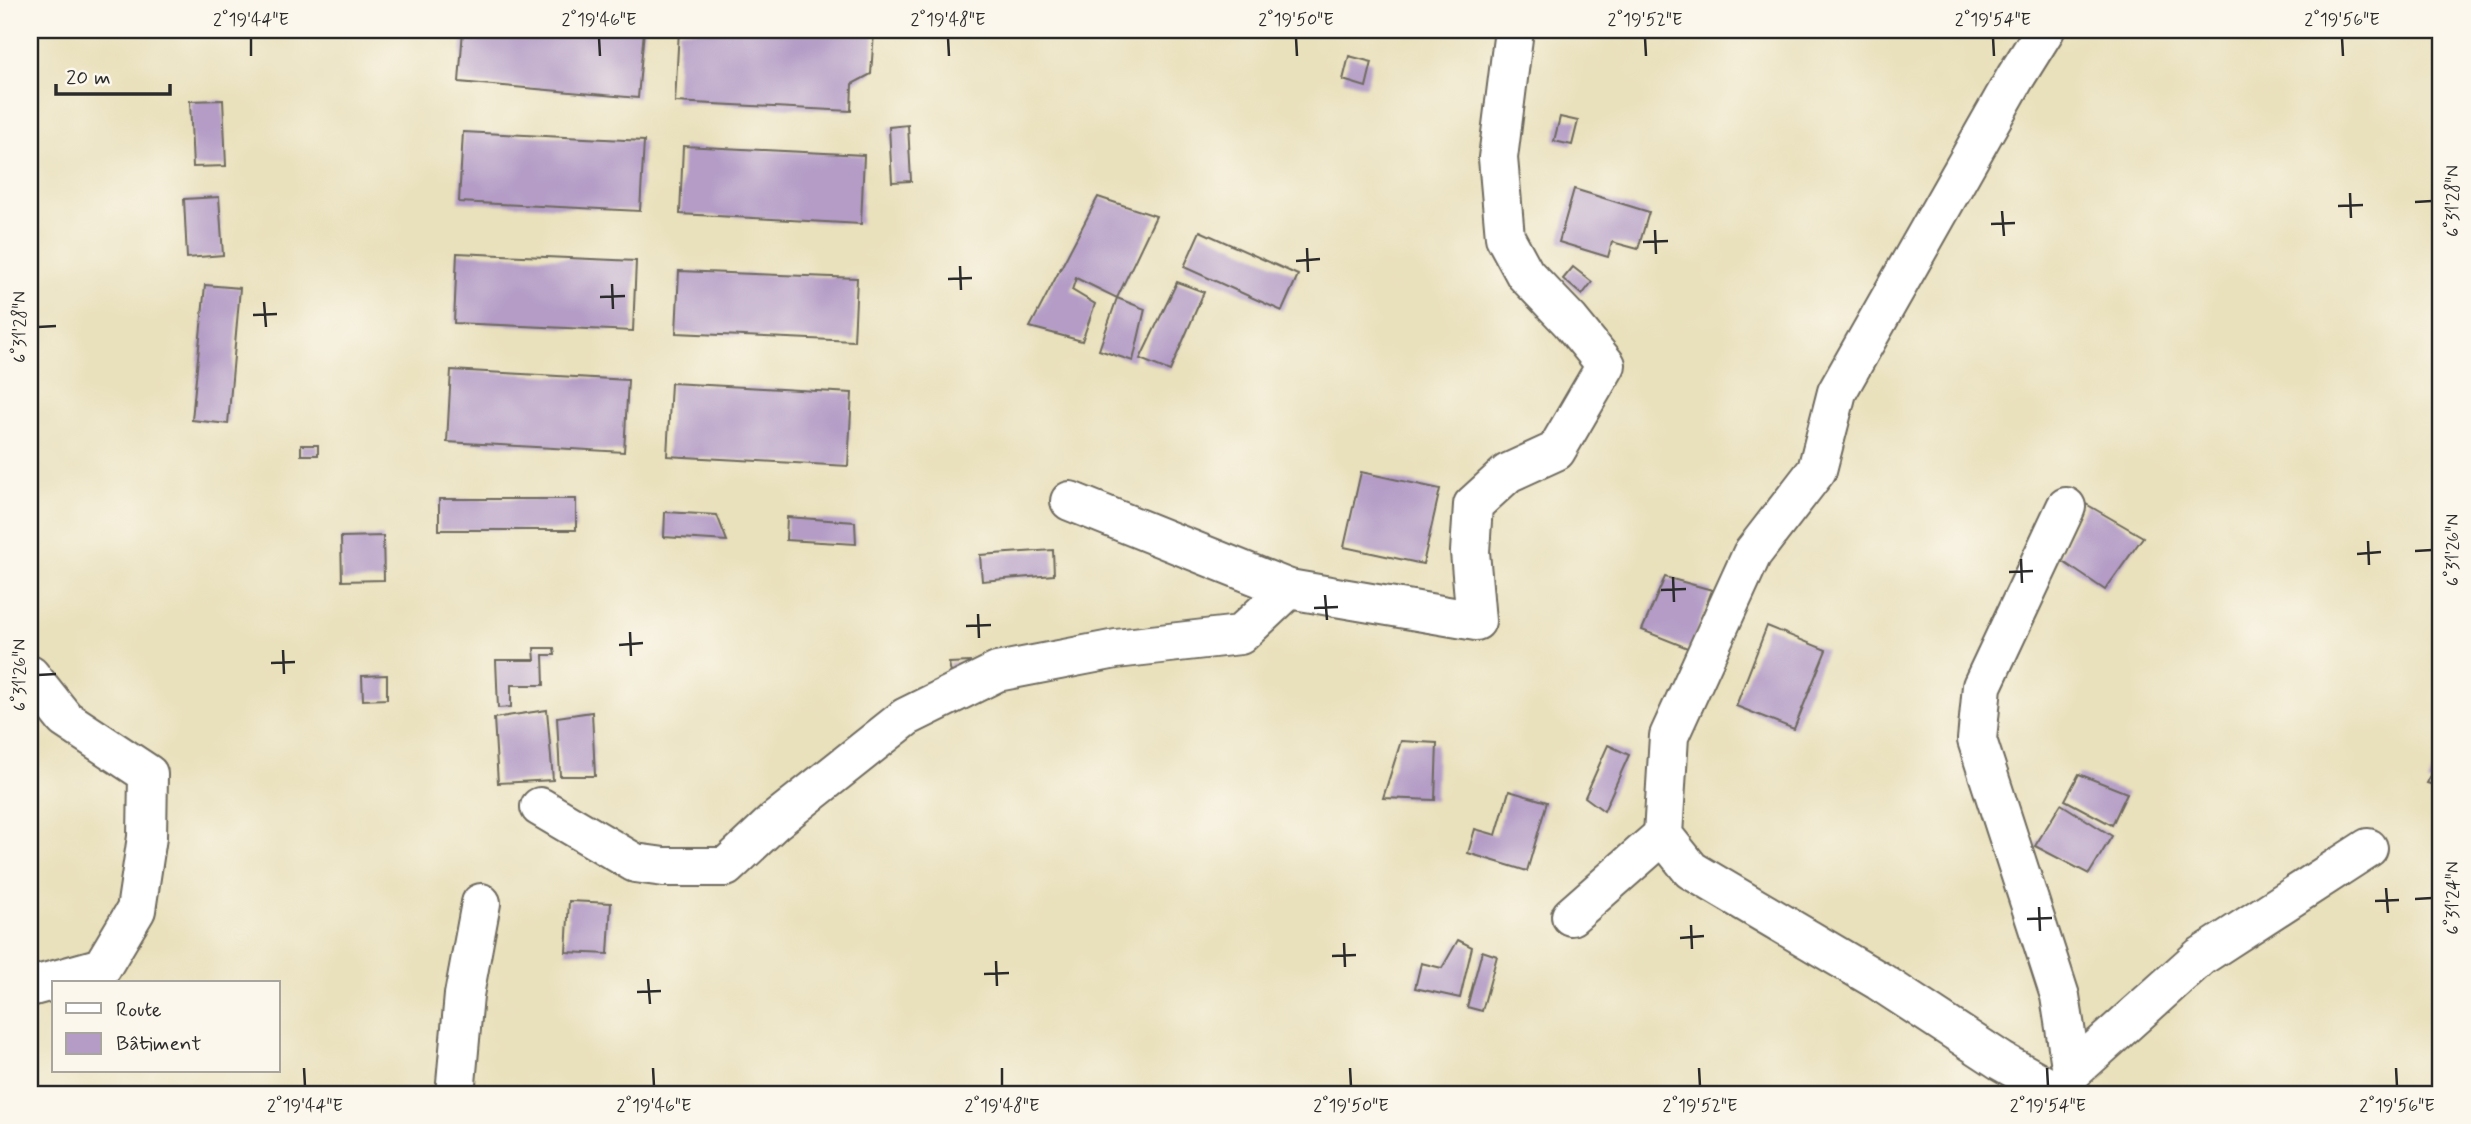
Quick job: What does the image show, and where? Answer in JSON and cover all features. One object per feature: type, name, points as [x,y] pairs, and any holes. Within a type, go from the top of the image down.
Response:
[{"type":"street","points":[[1070,501],[1289,589],[1476,621],[1470,552],[1473,505],[1508,472],[1556,451],[1606,365],[1570,321],[1525,274],[1505,237],[1498,158],[1514,30]]},
{"type":"street","points":[[2045,30],[1837,392],[1817,470],[1752,554],[1669,736],[1662,835],[1691,870],[1867,974],[2001,1061],[2064,1086]]},
{"type":"street","points":[[2064,1086],[2060,996],[1977,740],[1982,686],[2066,507]]},
{"type":"street","points":[[540,807],[635,863],[664,867],[726,867],[775,821],[906,717],[996,673],[1116,649],[1240,635],[1289,589]]},
{"type":"street","points":[[30,675],[65,719],[148,774],[147,837],[136,909],[102,967],[30,987]]},
{"type":"street","points":[[1572,916],[1662,835]]},
{"type":"street","points":[[2064,1086],[2200,957],[2368,848]]},
{"type":"street","points":[[455,1094],[464,995],[481,903]]},
{"type":"building","points":[[463,30],[644,30],[638,98],[459,82]]},
{"type":"building","points":[[679,30],[874,32],[871,74],[852,84],[851,111],[675,102]]},
{"type":"building","points":[[1349,56],[1372,62],[1366,87],[1343,80]]},
{"type":"building","points":[[223,100],[226,166],[193,167],[190,101]]},
{"type":"building","points":[[1560,117],[1578,121],[1572,145],[1554,141]]},
{"type":"building","points":[[908,125],[911,181],[892,182],[889,127]]},
{"type":"building","points":[[463,132],[644,141],[640,211],[459,202]]},
{"type":"building","points":[[683,146],[864,155],[861,224],[680,214]]},
{"type":"building","points":[[1574,189],[1649,212],[1638,249],[1612,242],[1608,257],[1559,242]]},
{"type":"building","points":[[219,197],[223,255],[187,258],[184,199]]},
{"type":"building","points":[[1098,197],[1156,216],[1117,298],[1076,278],[1072,290],[1095,304],[1082,341],[1030,327]]},
{"type":"building","points":[[1200,231],[1298,275],[1282,311],[1184,267]]},
{"type":"building","points":[[457,253],[636,261],[633,331],[454,323]]},
{"type":"building","points":[[1573,267],[1592,282],[1582,295],[1563,279]]},
{"type":"building","points":[[679,271],[857,278],[854,341],[676,333]]},
{"type":"building","points":[[1177,282],[1204,292],[1170,371],[1140,359]]},
{"type":"building","points":[[205,285],[240,288],[228,424],[192,420]]},
{"type":"building","points":[[1117,298],[1145,309],[1133,361],[1099,350]]},
{"type":"building","points":[[451,370],[628,380],[624,452],[447,442]]},
{"type":"building","points":[[671,383],[852,393],[848,466],[667,456]]},
{"type":"building","points":[[301,445],[318,445],[318,455],[301,455]]},
{"type":"building","points":[[1361,472],[1440,489],[1423,564],[1344,547]]},
{"type":"building","points":[[439,499],[576,499],[576,530],[439,530]]},
{"type":"building","points":[[2086,504],[2143,537],[2105,590],[2059,559]]},
{"type":"building","points":[[665,512],[717,515],[727,541],[664,537]]},
{"type":"building","points":[[787,517],[855,522],[856,544],[786,540]]},
{"type":"building","points":[[383,536],[384,580],[342,581],[341,537]]},
{"type":"building","points":[[1053,550],[1054,575],[982,581],[980,555]]},
{"type":"building","points":[[1665,577],[1712,590],[1690,649],[1642,630]]},
{"type":"building","points":[[1767,626],[1826,650],[1794,729],[1736,706]]},
{"type":"building","points":[[534,648],[554,648],[555,655],[543,655],[544,685],[511,685],[511,707],[498,708],[496,660],[535,660]]},
{"type":"building","points":[[970,662],[972,678],[952,678],[949,663]]},
{"type":"building","points":[[387,675],[387,699],[363,700],[362,676]]},
{"type":"building","points":[[547,710],[553,780],[498,783],[494,718]]},
{"type":"building","points":[[592,712],[595,776],[560,776],[557,717]]},
{"type":"building","points":[[1401,741],[1437,743],[1435,800],[1383,798]]},
{"type":"building","points":[[1608,745],[1629,755],[1604,811],[1585,797]]},
{"type":"building","points":[[2441,755],[2441,787],[2427,783]]},
{"type":"building","points":[[2079,774],[2127,793],[2112,825],[2065,800]]},
{"type":"building","points":[[1509,791],[1547,802],[1527,871],[1468,853],[1475,829],[1496,835]]},
{"type":"building","points":[[2061,804],[2112,836],[2089,874],[2035,846]]},
{"type":"building","points":[[569,901],[611,903],[608,954],[566,952]]},
{"type":"building","points":[[1458,940],[1472,947],[1460,998],[1415,988],[1421,963],[1442,968]]},
{"type":"building","points":[[1482,951],[1497,956],[1482,1011],[1467,1007]]}]
